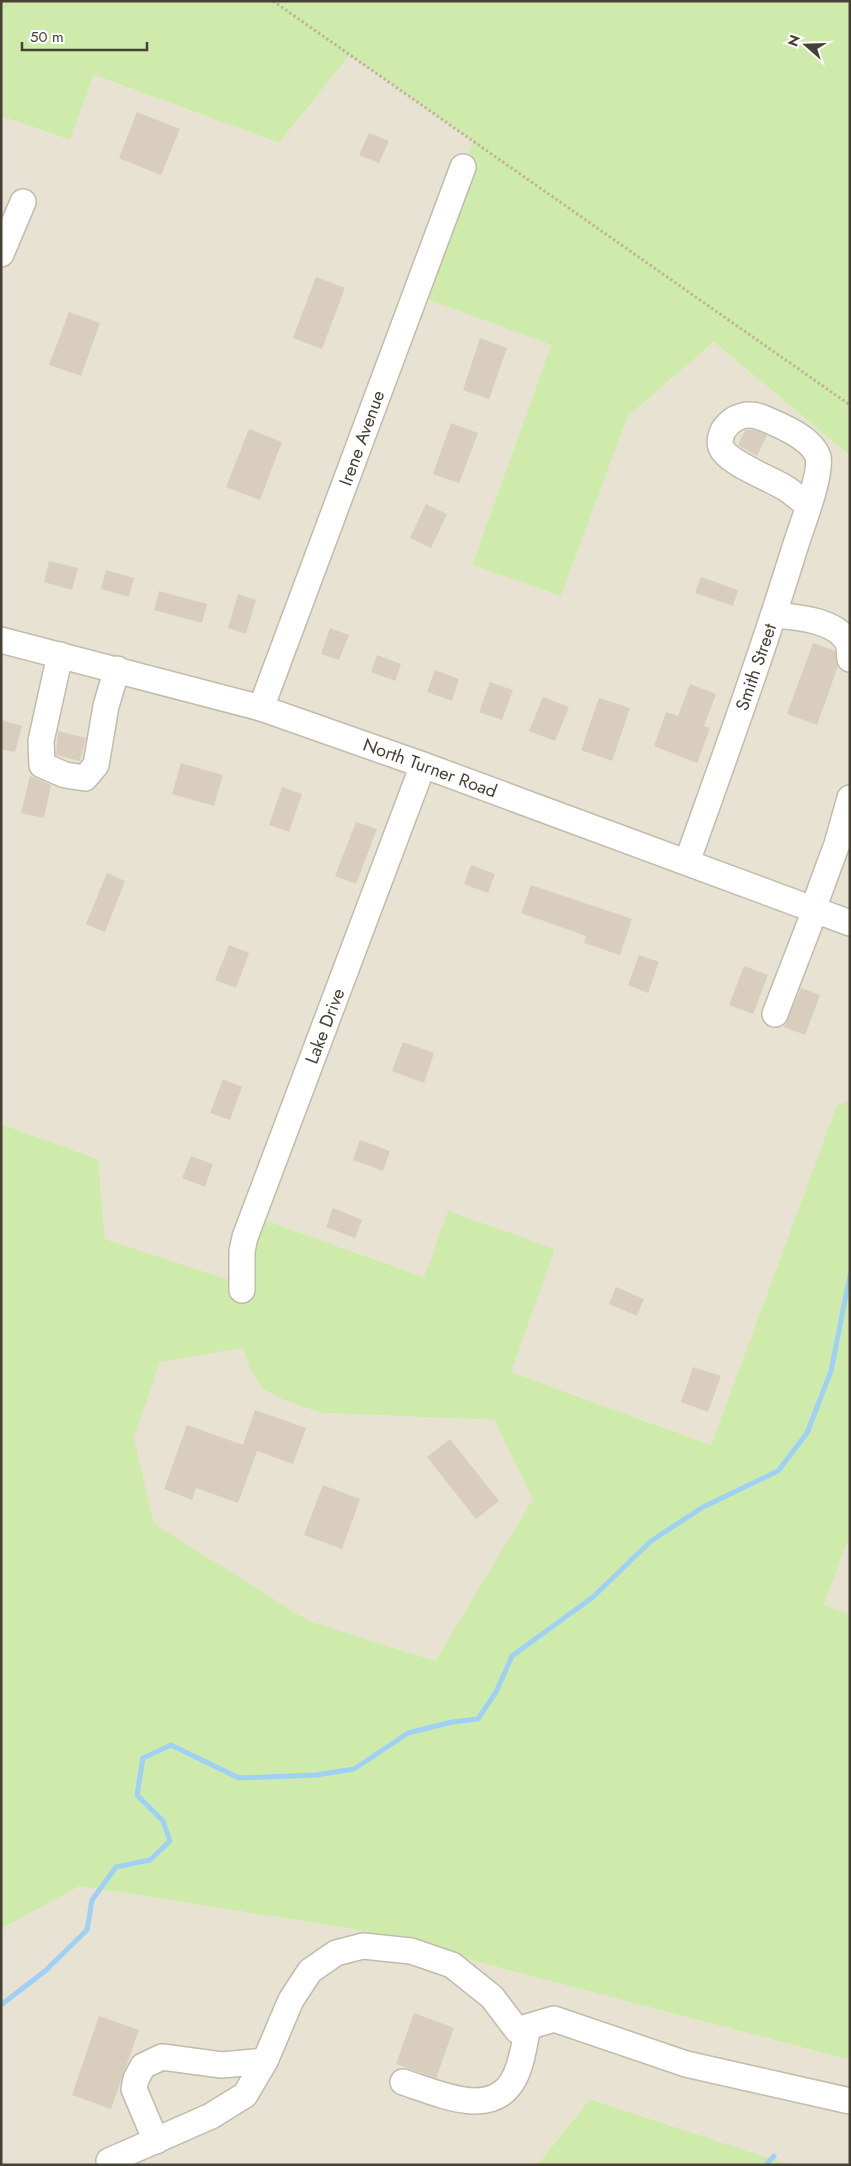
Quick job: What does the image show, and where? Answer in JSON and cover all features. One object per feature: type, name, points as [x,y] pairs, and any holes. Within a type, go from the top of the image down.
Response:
[{"type":"street","name":"Irene Avenue","points":[[261,708],[463,167]]},
{"type":"street","points":[[1,254],[23,202]]},
{"type":"street","name":"Smith Street","points":[[688,862],[774,615],[808,505],[818,470],[818,456],[811,446],[799,437],[752,414],[737,417],[724,429],[720,439],[721,448],[729,458],[786,489],[808,505]]},
{"type":"street","points":[[774,615],[821,623],[840,632],[849,644],[850,659]]},
{"type":"street","name":"North Turner Road","points":[[1,640],[261,708],[423,765],[850,923]]},
{"type":"street","points":[[60,655],[42,741],[42,765],[64,775],[85,778],[96,765],[106,706],[117,669]]},
{"type":"street","name":"Lake Drive","points":[[242,1290],[242,1251],[245,1238],[423,765]]},
{"type":"street","points":[[775,1014],[837,844],[850,798]]},
{"type":"street","points":[[109,2161],[211,2116],[245,2095],[265,2061],[291,2000],[310,1971],[336,1952],[362,1946],[411,1950],[452,1965],[492,1997],[517,2030],[554,2019],[686,2064],[850,2101]]},
{"type":"street","points":[[403,2082],[458,2099],[481,2101],[499,2097],[513,2082],[528,2027]]},
{"type":"street","points":[[156,2141],[134,2089],[136,2079],[143,2066],[162,2057],[222,2065],[265,2061]]},
{"type":"path","points":[[273,1],[850,406]]},
{"type":"shaded area","points":[[350,55],[473,141],[416,294],[551,345],[472,565],[561,596],[628,416],[714,342],[850,456],[850,1101],[837,1106],[711,1445],[511,1372],[555,1248],[424,1277],[253,1216],[242,1285],[105,1239],[98,1159],[1,1124],[1,116],[70,140],[94,75],[279,143]]},
{"type":"shaded area","points":[[243,1348],[251,1372],[322,1413],[494,1420],[534,1499],[435,1661],[309,1621],[154,1525],[133,1438],[160,1362]]},
{"type":"shaded area","points":[[850,1535],[850,1614],[824,1605]]},
{"type":"shaded area","points":[[80,1886],[352,1929],[850,2060],[850,2165],[791,2165],[590,2099],[537,2165],[1,2165],[1,1929]]},
{"type":"green space","points":[[1,1],[850,1],[850,456],[714,342],[628,416],[561,596],[472,565],[551,345],[416,295],[473,141],[350,55],[279,143],[94,75],[70,140],[1,116]]},
{"type":"green space","points":[[850,1101],[850,1535],[824,1605],[850,1614],[850,2060],[352,1929],[80,1886],[1,1929],[1,1124],[98,1159],[105,1239],[242,1284],[253,1216],[424,1277],[448,1211],[555,1249],[511,1372],[711,1445],[837,1105]],"holes":[[[243,1348],[251,1372],[263,1389],[286,1401],[322,1413],[494,1420],[533,1499],[435,1661],[309,1621],[154,1524],[134,1438],[160,1362]]]},
{"type":"green space","points":[[590,2099],[791,2165],[537,2165]]},
{"type":"building","points":[[137,112],[180,129],[161,175],[119,158]]},
{"type":"building","points":[[369,133],[389,141],[379,163],[359,155]]},
{"type":"building","points":[[316,277],[345,288],[322,349],[293,338]]},
{"type":"building","points":[[69,312],[100,323],[81,376],[49,365]]},
{"type":"building","points":[[480,338],[507,348],[489,399],[463,390]]},
{"type":"building","points":[[451,423],[478,433],[459,483],[433,474]]},
{"type":"building","points":[[249,429],[282,442],[260,500],[226,487]]},
{"type":"building","points":[[745,430],[754,430],[767,435],[757,456],[738,445]]},
{"type":"building","points":[[426,504],[447,514],[431,548],[410,538]]},
{"type":"building","points":[[49,561],[78,568],[72,590],[44,582]]},
{"type":"building","points":[[106,570],[134,578],[129,597],[101,589]]},
{"type":"building","points":[[701,577],[738,590],[733,606],[695,593]]},
{"type":"building","points":[[159,591],[207,604],[202,623],[154,610]]},
{"type":"building","points":[[238,594],[256,600],[246,634],[228,628]]},
{"type":"building","points":[[330,628],[349,635],[339,660],[321,654]]},
{"type":"building","points":[[813,643],[835,651],[838,666],[817,725],[787,714]]},
{"type":"building","points":[[377,655],[401,664],[395,681],[371,672]]},
{"type":"building","points":[[435,670],[459,679],[452,701],[427,692]]},
{"type":"building","points":[[490,682],[513,690],[502,720],[479,712]]},
{"type":"building","points":[[690,684],[716,694],[704,726],[710,728],[697,763],[654,746],[666,712],[678,716]]},
{"type":"building","points":[[543,697],[569,707],[555,741],[529,731]]},
{"type":"building","points":[[599,698],[630,708],[612,761],[581,750]]},
{"type":"building","points":[[1,720],[22,726],[15,752],[1,749]]},
{"type":"building","points":[[58,731],[86,738],[80,761],[56,755]]},
{"type":"building","points":[[181,763],[223,775],[214,806],[172,794]]},
{"type":"building","points":[[30,776],[51,785],[44,818],[21,813]]},
{"type":"building","points":[[282,787],[302,794],[289,832],[269,825]]},
{"type":"building","points":[[356,822],[377,829],[356,884],[335,876]]},
{"type":"building","points":[[471,865],[495,874],[488,893],[464,884]]},
{"type":"building","points":[[107,873],[125,881],[105,932],[86,924]]},
{"type":"building","points":[[531,885],[632,919],[620,955],[584,943],[586,936],[521,913]]},
{"type":"building","points":[[229,945],[249,953],[236,988],[215,980]]},
{"type":"building","points":[[639,955],[659,962],[648,993],[628,985]]},
{"type":"building","points":[[744,966],[768,975],[753,1014],[729,1005]]},
{"type":"building","points":[[801,988],[820,995],[805,1035],[784,1027]]},
{"type":"building","points":[[403,1042],[434,1053],[424,1083],[392,1071]]},
{"type":"building","points":[[223,1079],[242,1087],[230,1120],[210,1113]]},
{"type":"building","points":[[360,1140],[390,1151],[383,1171],[353,1160]]},
{"type":"building","points":[[191,1156],[213,1164],[205,1187],[182,1178]]},
{"type":"building","points":[[333,1208],[362,1220],[355,1238],[326,1227]]},
{"type":"building","points":[[616,1287],[644,1299],[637,1316],[609,1304]]},
{"type":"building","points":[[693,1367],[721,1376],[708,1412],[681,1402]]},
{"type":"building","points":[[255,1410],[306,1428],[293,1464],[257,1451],[238,1503],[196,1488],[192,1500],[164,1489],[187,1425],[243,1445]]},
{"type":"building","points":[[450,1439],[499,1501],[476,1519],[427,1457]]},
{"type":"building","points":[[323,1485],[360,1499],[342,1549],[304,1535]]},
{"type":"building","points":[[414,2013],[454,2028],[436,2078],[396,2064]]},
{"type":"building","points":[[99,2016],[139,2030],[111,2109],[72,2095]]},
{"type":"waterway","points":[[1,2005],[45,1971],[87,1930],[92,1900],[116,1867],[150,1860],[170,1841],[163,1821],[137,1795],[143,1758],[171,1745],[239,1778],[316,1775],[354,1769],[408,1733],[452,1722],[478,1719],[496,1692],[512,1656],[593,1597],[651,1541],[703,1507],[778,1471],[807,1433],[831,1371],[850,1275]]},
{"type":"waterway","points":[[766,2165],[774,2156]]}]
